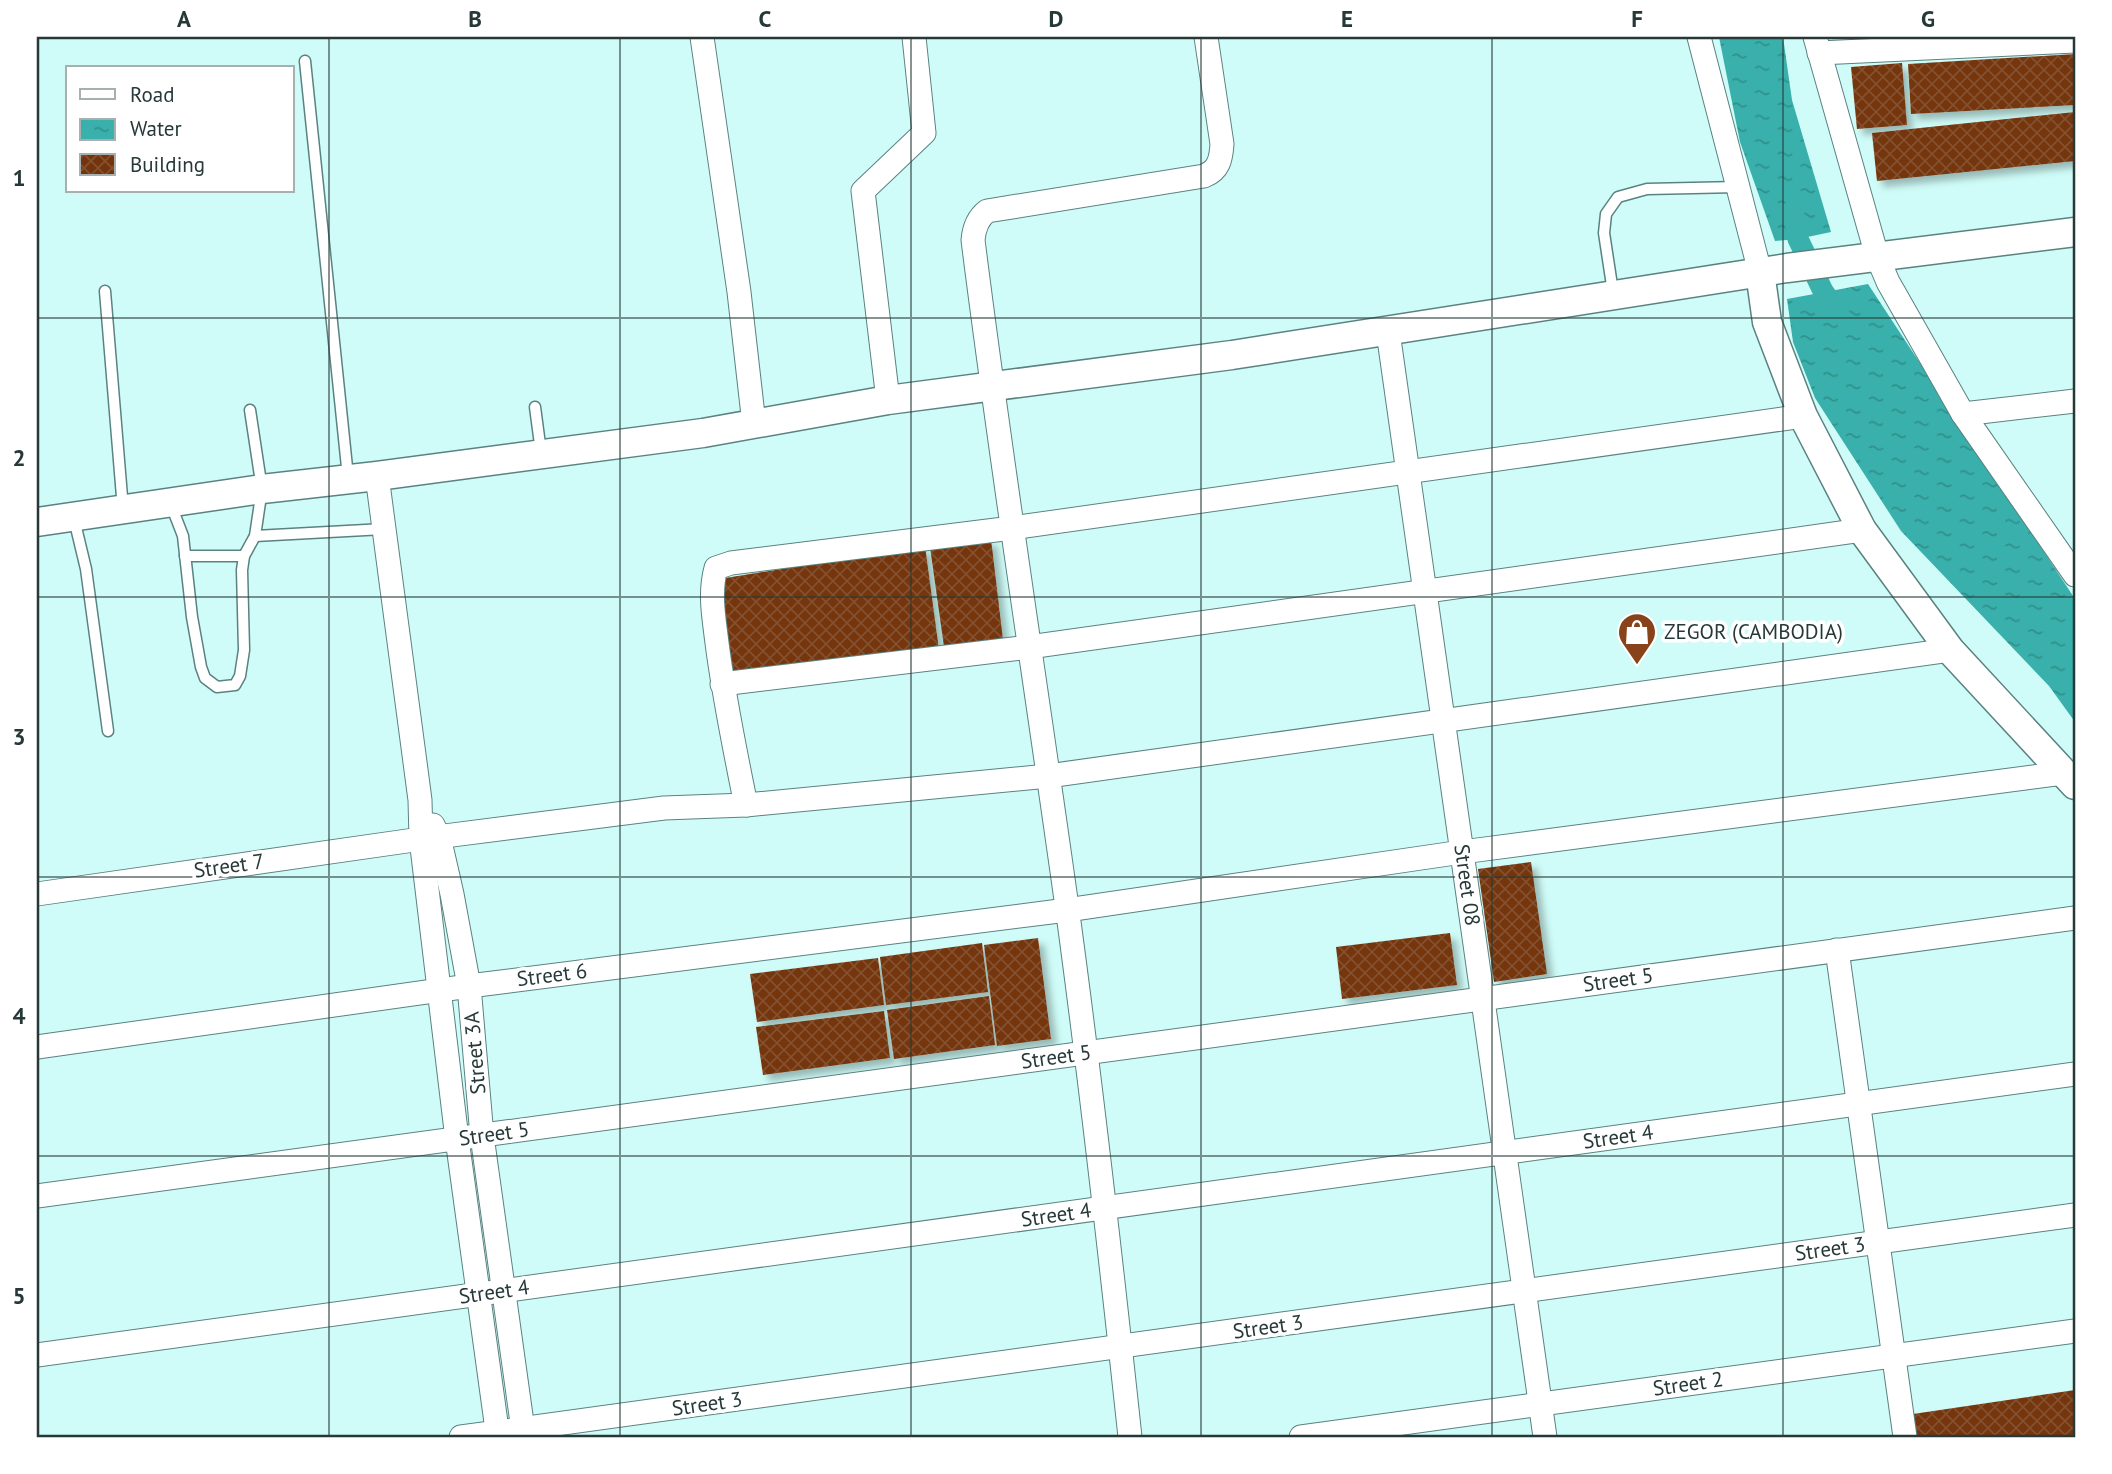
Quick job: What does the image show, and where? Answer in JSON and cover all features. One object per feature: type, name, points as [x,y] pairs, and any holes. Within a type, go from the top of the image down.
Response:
[{"type":"street","points":[[702,37],[754,424]]},
{"type":"street","points":[[888,400],[863,191],[924,133],[914,37]]},
{"type":"street","points":[[1130,1437],[1105,1208],[1067,910],[991,386],[973,240],[981,216],[987,211],[1212,173],[1222,157],[1222,144],[1206,37]]},
{"type":"street","points":[[1699,37],[1738,187],[1774,270],[1767,322],[1803,416],[1861,530],[1950,650],[2069,779]]},
{"type":"street","points":[[2075,41],[1817,45],[1877,256],[1888,282],[1963,414],[2064,542],[2075,575]]},
{"type":"street","points":[[37,522],[262,489],[348,480],[754,424],[888,400],[1159,366],[1774,270],[2075,233]]},
{"type":"street","name":"Street 08","points":[[1388,332],[1545,1437]]},
{"type":"street","points":[[1963,414],[2075,401]]},
{"type":"street","points":[[746,805],[722,684],[711,599],[716,568],[731,563],[1012,528],[1803,416]]},
{"type":"street","name":"Street 3A","points":[[377,476],[420,800],[430,838],[452,894],[469,986],[482,1136],[524,1433]]},
{"type":"street","points":[[722,684],[1029,647],[1861,530]]},
{"type":"street","name":"Street 7","points":[[37,894],[664,808],[746,805],[1048,776],[1950,650]]},
{"type":"street","name":"Street 6","points":[[37,1047],[469,986],[1067,910],[1462,852],[2069,779]]},
{"type":"street","name":"Street 3A","points":[[430,838],[440,990],[457,1139],[498,1435]]},
{"type":"street","name":"Street 5","points":[[37,1196],[2075,918]]},
{"type":"street","points":[[1837,950],[1905,1437]]},
{"type":"street","name":"Street 4","points":[[37,1355],[2075,1074]]},
{"type":"street","name":"Street 3","points":[[461,1437],[524,1433],[1120,1347],[2075,1215]]},
{"type":"street","name":"Street 2","points":[[1301,1437],[2075,1331]]},
{"type":"lane","points":[[304,61],[348,480]]},
{"type":"lane","points":[[1614,296],[1604,233],[1606,214],[1618,197],[1647,189],[1738,187]]},
{"type":"lane","points":[[105,291],[123,509]]},
{"type":"lane","points":[[535,407],[542,454]]},
{"type":"lane","points":[[170,502],[183,536],[191,617],[201,667],[205,678],[217,687],[235,685],[240,676],[244,650],[242,570],[244,556],[255,536],[262,489],[250,410]]},
{"type":"lane","points":[[73,517],[86,569],[108,731]]},
{"type":"lane","points":[[255,536],[384,529]]},
{"type":"lane","points":[[185,555],[244,556]]},
{"type":"water","points":[[1719,37],[1783,37],[1792,100],[1831,232],[1775,241],[1740,142]]},
{"type":"water","points":[[1868,284],[2075,599],[2075,722],[2049,686],[1901,531],[1815,398],[1793,342],[1787,299]]},
{"type":"building","points":[[2075,54],[2075,105],[1911,114],[1908,64]]},
{"type":"building","points":[[1902,63],[1907,125],[1857,129],[1851,67]]},
{"type":"building","points":[[2075,112],[2075,161],[1877,181],[1872,133]]},
{"type":"building","points":[[991,539],[1003,640],[944,647],[930,547]]},
{"type":"building","points":[[925,546],[939,650],[728,671],[719,579]]},
{"type":"building","points":[[1531,862],[1547,974],[1494,982],[1478,869]]},
{"type":"building","points":[[1450,933],[1457,985],[1342,999],[1336,947]]},
{"type":"building","points":[[1038,938],[1051,1039],[997,1046],[984,945]]},
{"type":"building","points":[[982,943],[988,992],[886,1005],[880,957]]},
{"type":"building","points":[[878,958],[884,1005],[757,1022],[750,974]]},
{"type":"building","points":[[989,996],[995,1045],[894,1059],[887,1010]]},
{"type":"building","points":[[884,1011],[890,1058],[763,1075],[756,1027]]},
{"type":"building","points":[[2075,1390],[2075,1437],[1916,1437],[1913,1414]]},
{"type":"waterway","points":[[1793,210],[1798,239],[1823,291],[1839,314]]},
{"type":"place","name":"ZEGOR (CAMBODIA)","points":[[1637,666]]}]
